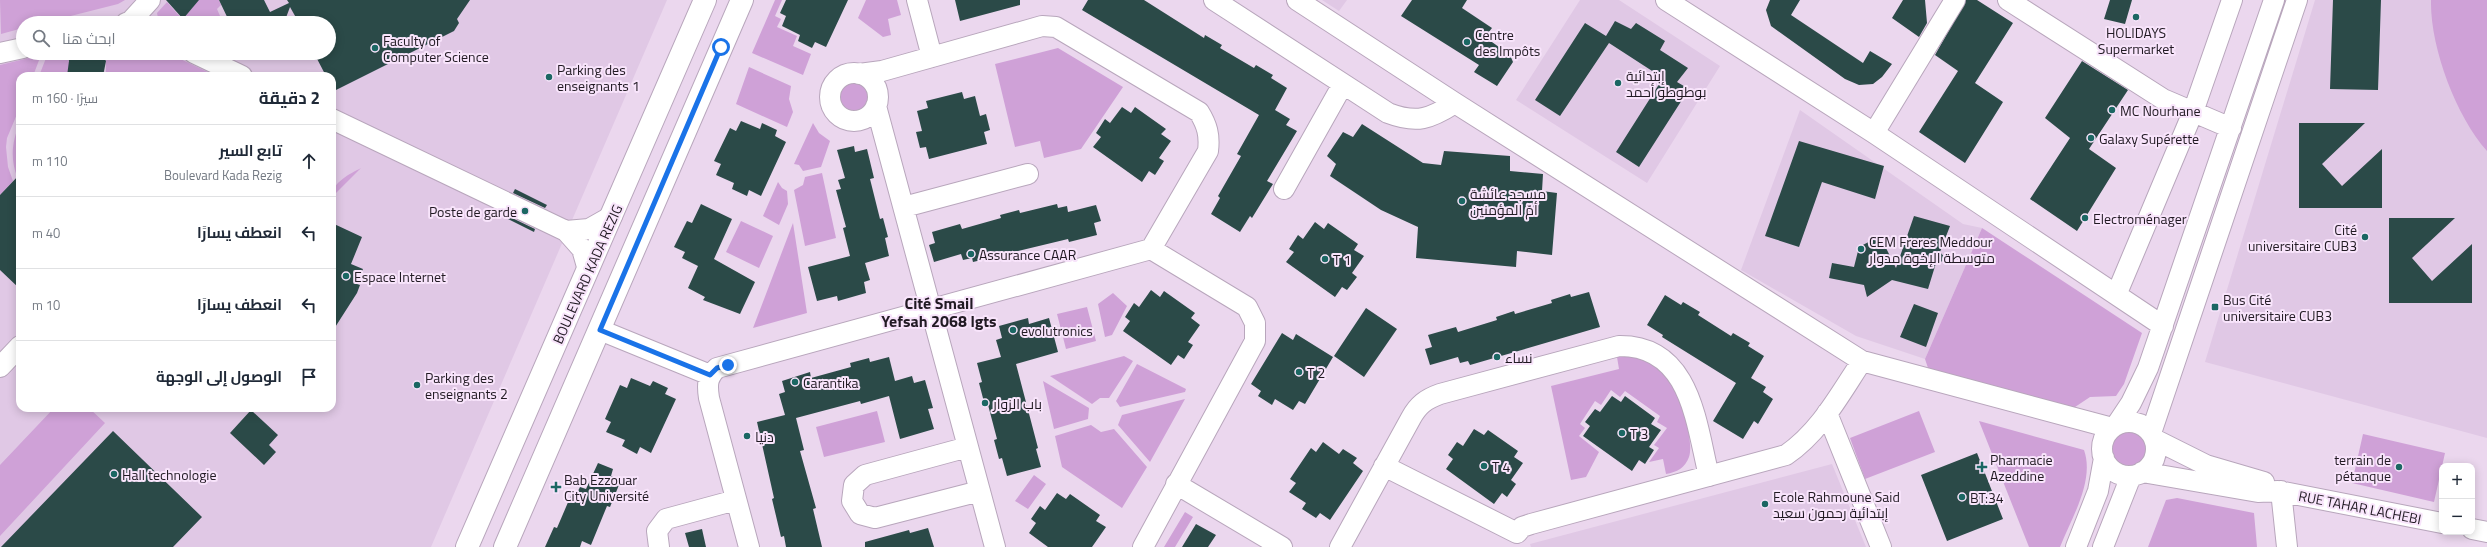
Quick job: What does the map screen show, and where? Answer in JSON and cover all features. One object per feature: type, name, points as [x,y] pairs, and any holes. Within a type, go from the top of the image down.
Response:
[{"type":"main road","name":"BOULEVARD KADA REZIG","points":[[467,547],[705,0]]},
{"type":"main road","points":[[505,547],[742,0]]},
{"type":"street","points":[[135,16],[150,0]]},
{"type":"street","points":[[917,0],[932,57]]},
{"type":"street","points":[[1214,0],[1388,113],[1406,120],[1423,119],[1439,113],[1455,103]]},
{"type":"street","points":[[1297,0],[1455,103],[1862,361],[2115,426],[2125,422],[2139,424],[2153,436],[2194,460],[2226,472],[2261,480],[2279,491]]},
{"type":"street","points":[[1666,0],[1874,133],[2117,293],[2163,326]]},
{"type":"street","points":[[1874,133],[1955,0]]},
{"type":"street","points":[[2117,293],[2193,112],[2232,0]]},
{"type":"street","points":[[2076,547],[2098,491],[2105,437],[2115,426],[2131,403],[2148,368],[2274,0]]},
{"type":"street","points":[[2103,547],[2136,474],[2148,468],[2155,454],[2153,436],[2297,0]]},
{"type":"street","points":[[2018,3],[2162,99],[2231,128]]},
{"type":"street","points":[[749,547],[707,386],[710,375],[717,368],[1151,249],[1208,151],[1210,137],[1206,124],[1199,112],[1056,27],[1042,26],[890,68],[860,74],[848,73],[838,79],[831,88],[830,100],[834,110],[842,118],[854,121],[872,104],[879,79],[890,68]]},
{"type":"street","points":[[0,53],[16,50]]},
{"type":"street","points":[[209,60],[234,72]]},
{"type":"street","points":[[860,74],[870,79],[872,104],[884,131],[995,547]]},
{"type":"street","points":[[1284,189],[1343,84]]},
{"type":"street","points":[[336,121],[566,231],[582,249],[588,270]]},
{"type":"street","points":[[904,207],[1028,174]]},
{"type":"street","points":[[566,231],[589,229],[612,216]]},
{"type":"street","points":[[1143,547],[1255,341],[1255,323],[1248,307],[1151,249]]},
{"type":"street","points":[[600,330],[710,375]]},
{"type":"street","points":[[1340,547],[1414,412],[1427,399],[1440,394],[1610,349],[1628,346],[1649,352],[1663,360],[1683,382],[1709,476]]},
{"type":"street","points":[[0,367],[16,350]]},
{"type":"street","points":[[1384,466],[1516,540],[1522,527],[1531,524],[1786,455],[1801,445],[1813,433],[1862,361]]},
{"type":"street","points":[[2059,412],[2081,426],[2115,471],[2258,492],[2279,491]]},
{"type":"street","points":[[1827,413],[1881,547]]},
{"type":"street","points":[[968,447],[865,475],[854,485],[852,501],[860,514],[875,518],[980,491]]},
{"type":"street","points":[[1176,484],[1282,547]]},
{"type":"street","points":[[2279,491],[2287,547]]},
{"type":"street","name":"RUE TAHAR LACHEBI","points":[[2279,491],[2439,522]]},
{"type":"street","points":[[659,547],[657,531],[666,520],[736,500]]},
{"type":"street","points":[[2475,530],[2487,532]]},
{"type":"shaded area","points":[[0,0],[667,0],[431,547],[0,547]]},
{"type":"shaded area","points":[[0,0],[125,0],[118,4],[71,16],[16,16],[16,30],[1,34]]},
{"type":"shaded area","points":[[186,0],[219,0],[221,5],[217,9],[220,16],[185,16],[193,7]]},
{"type":"shaded area","points":[[775,0],[782,0],[775,16],[781,19],[777,27],[797,36],[793,46],[811,54],[803,75],[752,53]]},
{"type":"shaded area","points":[[866,0],[897,0],[901,15],[888,19],[891,35],[883,37],[858,18]]},
{"type":"shaded area","points":[[1322,0],[1347,0],[1339,11]]},
{"type":"shaded area","name":"إبتدائية بوطوطو أحمد","points":[[1580,0],[1619,0],[1720,66],[1647,183],[1516,100]]},
{"type":"shaded area","name":"Cité universitaire CUB3","points":[[2315,0],[2487,0],[2487,438],[2205,362]]},
{"type":"shaded area","points":[[2431,0],[2487,0],[2487,151],[2465,119],[2447,80],[2435,38]]},
{"type":"shaded area","points":[[167,2],[179,16],[158,16],[157,13]]},
{"type":"shaded area","points":[[1058,48],[1123,87],[1081,149],[1044,158],[1040,141],[1015,147],[995,64]]},
{"type":"shaded area","points":[[20,60],[39,60],[35,72],[16,72],[16,117],[7,138],[6,147],[8,167],[13,181],[0,195],[0,65]]},
{"type":"shaded area","points":[[45,60],[69,60],[71,72],[41,72]]},
{"type":"shaded area","points":[[105,60],[183,60],[208,72],[106,72]]},
{"type":"shaded area","points":[[749,67],[791,86],[789,99],[793,112],[787,127],[736,104]]},
{"type":"shaded area","points":[[854,82],[865,86],[869,97],[865,108],[854,112],[843,108],[839,97],[843,86]]},
{"type":"shaded area","name":"CEM Freres Meddour متوسطة الإخوة مدوار","points":[[1800,110],[1963,224],[1982,228],[1925,359],[1856,336],[1741,270]]},
{"type":"shaded area","points":[[813,123],[819,133],[830,141],[821,167],[803,171],[799,165],[794,164]]},
{"type":"shaded area","points":[[16,133],[16,174],[13,163]]},
{"type":"shaded area","points":[[361,168],[336,193],[336,186],[347,176]]},
{"type":"shaded area","points":[[822,173],[836,238],[805,246],[794,190],[803,185],[805,177]]},
{"type":"shaded area","points":[[778,182],[782,188],[787,191],[788,204],[779,225],[763,216]]},
{"type":"shaded area","points":[[741,221],[773,236],[759,268],[726,252]]},
{"type":"shaded area","points":[[793,223],[807,313],[753,328]]},
{"type":"shaded area","points":[[1982,228],[2142,333],[2124,384],[2116,396],[2090,397],[2072,409],[1930,374],[1925,359]]},
{"type":"shaded area","points":[[1113,293],[1127,306],[1112,335],[1105,337],[1098,304]]},
{"type":"shaded area","points":[[1087,307],[1096,341],[1066,349],[1057,314]]},
{"type":"shaded area","points":[[1124,356],[1133,361],[1109,398],[1100,398],[1092,404],[1050,376]]},
{"type":"shaded area","points":[[1617,357],[1630,357],[1649,361],[1665,372],[1675,389],[1684,413],[1690,438],[1689,457],[1680,469],[1666,474],[1663,459],[1649,462],[1659,448],[1654,445],[1667,428],[1657,422],[1660,416],[1625,391],[1620,397],[1611,390],[1601,405],[1595,401],[1580,424],[1585,428],[1579,436],[1599,452],[1586,477],[1571,480],[1551,386],[1619,369]]},
{"type":"shaded area","points":[[1137,364],[1186,389],[1185,392],[1120,407],[1116,401]]},
{"type":"shaded area","points":[[1043,381],[1089,408],[1088,419],[1054,429]]},
{"type":"shaded area","points":[[1185,399],[1150,462],[1118,425],[1122,415]]},
{"type":"shaded area","points":[[877,411],[885,442],[824,457],[816,427]]},
{"type":"shaded area","points":[[1919,411],[1935,452],[1865,479],[1850,438]]},
{"type":"shaded area","points":[[50,412],[93,412],[105,423],[0,536],[0,465]]},
{"type":"shaded area","points":[[1979,421],[2084,450],[2087,462],[2084,487],[2060,547],[2029,547]]},
{"type":"shaded area","points":[[1091,425],[1101,432],[1114,429],[1147,467],[1122,508],[1062,467],[1055,436]]},
{"type":"shaded area","points":[[2126,428],[2134,428],[2141,431],[2147,437],[2150,448],[2147,459],[2141,465],[2134,468],[2126,468],[2119,465],[2113,459],[2110,452],[2110,444],[2113,437],[2119,431]]},
{"type":"shaded area","name":"terrain de pétanque","points":[[2363,434],[2445,453],[2443,463],[2439,463],[2439,480],[2434,502],[2352,483]]},
{"type":"shaded area","name":"Ecole Rahmoune Said إبتدائية رحمون سعيد","points":[[1832,464],[1866,547],[1531,547],[1530,544]]},
{"type":"shaded area","points":[[1034,475],[1046,484],[1028,509],[1015,501]]},
{"type":"shaded area","points":[[2177,498],[2254,513],[2257,547],[2148,547],[2166,500]]},
{"type":"shaded area","points":[[1185,512],[1193,517],[1175,547],[1164,547]]},
{"type":"building","points":[[166,0],[199,0],[186,16],[180,16]]},
{"type":"building","points":[[219,0],[264,0],[270,12],[289,3],[287,0],[470,0],[457,19],[459,23],[454,31],[336,90],[336,72],[324,72],[318,60],[336,60],[336,16],[295,16],[290,7],[287,16],[227,16]]},
{"type":"building","points":[[786,0],[848,0],[826,47],[815,42],[812,48],[798,41],[800,35],[782,26],[786,16],[780,13]]},
{"type":"building","points":[[955,0],[1020,0],[1020,5],[960,21]]},
{"type":"building","points":[[1088,0],[1144,0],[1204,38],[1205,35],[1222,45],[1220,48],[1254,68],[1256,65],[1273,75],[1271,78],[1287,88],[1275,110],[1290,119],[1286,125],[1297,131],[1267,181],[1273,184],[1252,218],[1250,216],[1240,232],[1211,214],[1220,198],[1218,196],[1241,156],[1237,154],[1259,115],[1082,10]]},
{"type":"building","name":"Centre des Impôts","points":[[1412,0],[1467,0],[1462,8],[1492,28],[1485,37],[1510,55],[1513,62],[1497,86],[1474,72],[1479,65],[1401,16]]},
{"type":"building","points":[[1770,0],[1800,0],[1791,15],[1863,63],[1870,51],[1892,64],[1882,77],[1873,84],[1859,85],[1845,79],[1771,26],[1766,10]]},
{"type":"building","points":[[1903,0],[1925,0],[1927,23],[1919,37],[1892,18]]},
{"type":"building","points":[[1966,0],[1977,0],[2013,23],[1975,83],[2003,102],[1965,163],[1919,132],[1958,71],[1935,55]]},
{"type":"building","points":[[2110,0],[2132,0],[2125,24],[2104,19]]},
{"type":"building","points":[[2333,0],[2381,0],[2378,90],[2330,89]]},
{"type":"building","points":[[1615,21],[1631,29],[1636,23],[1665,41],[1660,50],[1688,68],[1677,82],[1689,89],[1639,167],[1616,152],[1663,78],[1609,43],[1560,116],[1535,100],[1585,23],[1606,36]]},
{"type":"building","points":[[69,61],[106,61],[104,72],[68,72]]},
{"type":"building","points":[[2082,61],[2128,90],[2089,149],[2116,168],[2077,231],[2030,199],[2070,138],[2045,118]]},
{"type":"building","points":[[962,92],[964,99],[975,96],[980,116],[986,114],[990,130],[984,132],[987,144],[929,159],[926,147],[920,148],[916,132],[922,131],[917,111],[928,108],[926,101]]},
{"type":"building","points":[[1122,107],[1131,113],[1135,107],[1166,129],[1161,134],[1171,141],[1159,158],[1164,161],[1155,175],[1149,171],[1142,182],[1093,147],[1101,137],[1096,133],[1105,119],[1110,123]]},
{"type":"building","points":[[741,121],[760,129],[762,123],[777,130],[775,136],[786,142],[761,196],[749,190],[747,196],[732,189],[734,183],[716,175],[721,164],[714,161],[730,128],[736,131]]},
{"type":"building","points":[[2299,123],[2365,123],[2322,164],[2342,186],[2382,149],[2382,208],[2299,208]]},
{"type":"building","name":"مسجد عائشة أمّ المؤمنين","points":[[1362,124],[1423,163],[1441,165],[1444,151],[1510,156],[1510,171],[1543,174],[1542,191],[1557,193],[1552,255],[1517,251],[1516,267],[1416,258],[1418,227],[1381,210],[1330,176],[1336,164],[1327,156],[1343,132],[1353,137]]},
{"type":"building","points":[[1799,141],[1884,166],[1875,199],[1822,182],[1799,247],[1765,236]]},
{"type":"building","points":[[854,146],[855,152],[867,149],[874,178],[870,179],[880,219],[883,218],[888,237],[885,238],[889,256],[865,263],[870,280],[864,282],[866,293],[838,301],[837,296],[817,301],[808,267],[850,256],[843,228],[846,227],[836,190],[841,189],[838,180],[845,178],[837,150]]},
{"type":"building","points":[[16,178],[16,285],[0,270],[0,195]]},
{"type":"building","points":[[515,189],[547,205],[545,208],[513,193]]},
{"type":"building","points":[[701,204],[732,219],[714,259],[755,282],[740,314],[703,300],[705,297],[688,288],[698,266],[682,258],[685,252],[674,247],[687,221],[692,223]]},
{"type":"building","points":[[1057,204],[1058,208],[1067,206],[1068,212],[1096,205],[1101,221],[1094,223],[1097,235],[1069,242],[1068,239],[973,262],[972,258],[963,260],[961,254],[934,262],[929,245],[935,243],[932,232],[960,224],[962,229],[1001,218],[1000,215],[1019,210],[1020,213]]},
{"type":"building","points":[[504,214],[535,229],[534,232],[502,216]]},
{"type":"building","points":[[1914,216],[1950,226],[1940,252],[1947,260],[1936,263],[1928,289],[1892,280],[1867,297],[1864,285],[1829,278],[1832,263],[1854,267],[1859,247],[1880,236],[1896,268]]},
{"type":"building","points":[[2389,218],[2455,218],[2412,258],[2432,281],[2472,244],[2472,303],[2389,303]]},
{"type":"building","name":"T 1","points":[[1315,222],[1324,229],[1328,223],[1358,244],[1354,250],[1364,256],[1352,273],[1357,277],[1347,290],[1342,287],[1335,297],[1286,262],[1294,252],[1289,249],[1298,235],[1303,239]]},
{"type":"building","name":"Espace Internet","points":[[336,225],[362,237],[351,264],[363,269],[357,284],[360,285],[357,293],[336,326]]},
{"type":"building","points":[[1151,290],[1160,297],[1164,291],[1195,313],[1191,318],[1200,325],[1188,342],[1193,345],[1184,359],[1178,355],[1171,365],[1123,331],[1130,321],[1125,317],[1134,303],[1139,307]]},
{"type":"building","points":[[1589,292],[1600,327],[1470,365],[1468,361],[1460,363],[1458,357],[1430,365],[1425,349],[1432,347],[1428,335],[1456,327],[1458,332],[1497,320],[1496,317],[1514,311],[1515,314],[1552,303],[1551,300],[1570,294],[1571,297]]},
{"type":"building","points":[[1665,295],[1681,305],[1683,302],[1700,312],[1698,315],[1731,336],[1733,333],[1750,343],[1748,346],[1764,356],[1751,378],[1766,387],[1763,392],[1773,399],[1758,424],[1754,421],[1743,439],[1713,421],[1736,383],[1662,337],[1663,335],[1647,325]]},
{"type":"building","points":[[1914,304],[1938,313],[1926,347],[1900,337]]},
{"type":"building","points":[[1366,308],[1397,329],[1364,377],[1334,356]]},
{"type":"building","points":[[1028,318],[1029,324],[1049,318],[1058,352],[1016,364],[1038,448],[1036,449],[1041,467],[1007,476],[1002,458],[999,459],[994,440],[997,439],[987,401],[984,402],[979,383],[982,382],[977,363],[1001,357],[996,340],[1002,338],[999,326]]},
{"type":"building","name":"T 2","points":[[1282,333],[1293,340],[1296,334],[1333,357],[1305,404],[1299,401],[1293,410],[1275,399],[1272,405],[1258,396],[1261,391],[1251,384]]},
{"type":"building","points":[[889,357],[895,381],[912,376],[914,383],[925,380],[933,408],[928,409],[934,429],[900,439],[889,396],[861,404],[860,401],[796,418],[804,450],[800,451],[816,508],[813,509],[822,547],[786,547],[784,536],[781,537],[772,499],[774,498],[757,422],[785,415],[779,394],[785,392],[782,381],[810,372],[811,378],[851,367],[850,363],[869,358],[870,362]]},
{"type":"building","points":[[631,378],[650,386],[653,381],[668,388],[665,394],[676,399],[651,453],[640,447],[637,454],[622,446],[625,440],[606,432],[611,422],[605,419],[620,385],[627,388]]},
{"type":"building","name":"T 3","points":[[1612,396],[1621,402],[1625,396],[1655,418],[1651,424],[1661,430],[1649,447],[1654,450],[1645,464],[1639,460],[1632,471],[1583,436],[1590,426],[1585,422],[1595,409],[1600,412]]},
{"type":"building","points":[[249,412],[253,412],[278,435],[269,445],[276,452],[264,465],[230,433]]},
{"type":"building","name":"T 4","points":[[1474,429],[1484,435],[1488,430],[1518,451],[1514,457],[1523,463],[1511,480],[1516,484],[1507,497],[1502,493],[1494,504],[1446,469],[1453,459],[1448,455],[1457,442],[1463,446]]},
{"type":"building","name":"Hall technologie","points":[[113,431],[202,517],[173,547],[1,547]]},
{"type":"building","points":[[1323,442],[1339,454],[1343,449],[1357,458],[1353,463],[1363,471],[1330,520],[1320,513],[1316,518],[1302,509],[1306,503],[1289,492],[1296,483],[1290,479],[1311,448],[1316,452]]},
{"type":"building","name":"BT:34","points":[[1977,453],[2003,519],[1947,541],[1921,475]]},
{"type":"building","points":[[598,463],[613,469],[611,476],[621,480],[610,507],[607,506],[591,545],[582,541],[580,547],[545,547],[554,527],[557,528],[572,493],[576,495],[580,487],[586,489]]},
{"type":"building","points":[[1057,493],[1066,499],[1070,494],[1100,515],[1096,521],[1106,527],[1092,547],[1048,547],[1029,533],[1036,523],[1031,519],[1040,506],[1045,510]]},
{"type":"building","points":[[1196,524],[1216,535],[1208,547],[1182,547]]},
{"type":"building","points":[[928,528],[934,547],[865,547],[865,542],[909,530],[910,533]]},
{"type":"building","points":[[702,529],[706,547],[689,547],[685,533]]},
{"type":"place","name":"HOLIDAYS Supermarket","points":[[2136,17]]},
{"type":"place","name":"Centre des Impôts","points":[[1467,42]]},
{"type":"place","name":"Faculty of Computer Science","points":[[375,48]]},
{"type":"place","name":"Parking des enseignants 1","points":[[549,77]]},
{"type":"place","name":"إبتدائية بوطوطو أحمد","points":[[1618,83]]},
{"type":"place","name":"MC Nourhane","points":[[2112,110]]},
{"type":"place","name":"Galaxy Supérette","points":[[2091,138]]},
{"type":"place","name":"مسجد عائشة أمّ المؤمنين","points":[[1462,201]]},
{"type":"place","name":"Poste de garde","points":[[525,211]]},
{"type":"place","name":"Electroménager","points":[[2085,218]]},
{"type":"place","name":"Cité universitaire CUB3","points":[[2365,237]]},
{"type":"place","name":"CEM Freres Meddour متوسطة الإخوة مدوار","points":[[1861,249]]},
{"type":"place","name":"Assurance CAAR","points":[[971,254]]},
{"type":"place","name":"T 1","points":[[1325,259]]},
{"type":"place","name":"Espace Internet","points":[[346,276]]},
{"type":"place","name":"Bus Cité universitaire CUB3","points":[[2215,307]]},
{"type":"place","name":"evolutronics","points":[[1013,330]]},
{"type":"place","name":"نساء","points":[[1497,357]]},
{"type":"place","name":"T 2","points":[[1299,372]]},
{"type":"place","name":"Carantika","points":[[795,382]]},
{"type":"place","name":"Parking des enseignants 2","points":[[417,385]]},
{"type":"place","name":"باب الزوار","points":[[985,403]]},
{"type":"place","name":"T 3","points":[[1622,433]]},
{"type":"place","name":"دنيا","points":[[747,436]]},
{"type":"place","name":"T 4","points":[[1484,466]]},
{"type":"place","name":"Pharmacie Azeddine","points":[[1982,467]]},
{"type":"place","name":"terrain de pétanque","points":[[2399,467]]},
{"type":"place","name":"Hall technologie","points":[[114,474]]},
{"type":"place","name":"Bab Ezzouar City Université","points":[[556,487]]},
{"type":"place","name":"BT:34","points":[[1962,497]]},
{"type":"place","name":"Ecole Rahmoune Said إبتدائية رحمون سعيد","points":[[1765,504]]},
{"type":"district","name":"Cité Smail Yefsah 2068 lgts","points":[[939,312]]},
{"type":"route","points":[[721,47],[600,330],[710,375],[717,368],[728,365]]}]
